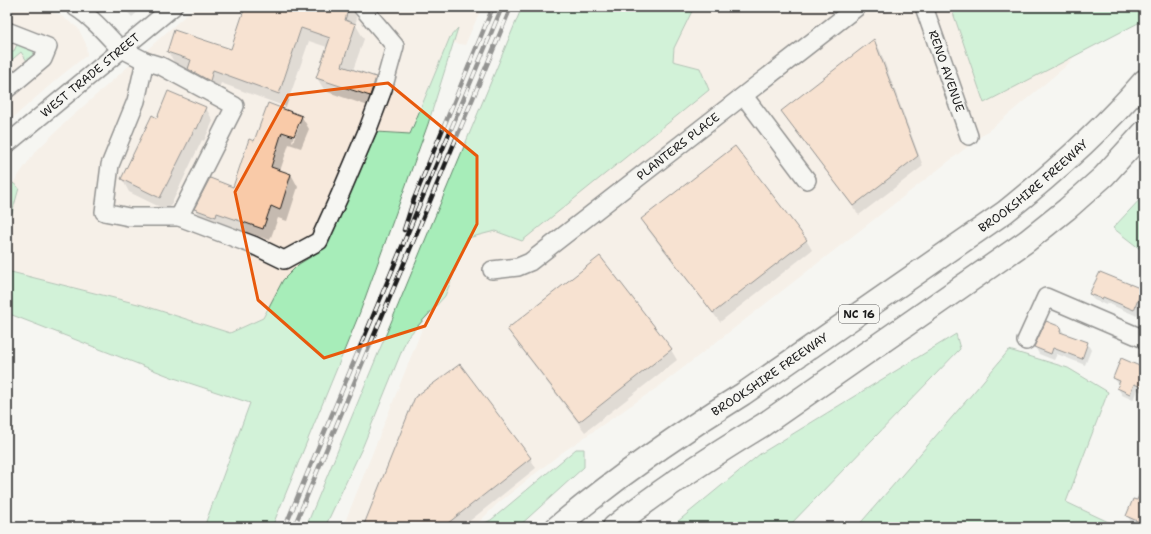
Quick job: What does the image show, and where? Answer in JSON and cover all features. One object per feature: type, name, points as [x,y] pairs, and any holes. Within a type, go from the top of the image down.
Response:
[{"type":"highway","name":"BROOKSHIRE FREEWAY","points":[[557,527],[597,494],[650,454],[743,394],[1005,212],[1043,182],[1079,149],[1125,103],[1144,81]]},
{"type":"highway","name":"NC 16","points":[[614,527],[671,484],[763,425],[1027,241],[1104,176],[1144,132]]},
{"type":"street","points":[[75,7],[82,11],[122,50],[161,66],[235,106],[179,217]]},
{"type":"street","name":"WEST TRADE STREET","points":[[7,144],[173,7]]},
{"type":"street","points":[[145,60],[136,101],[110,165],[104,212],[129,217],[179,217],[253,245],[284,260],[319,241],[368,129],[383,89],[395,46],[362,7]]},
{"type":"street","name":"PLANTERS PLACE","points":[[492,270],[518,267],[530,262],[857,7]]},
{"type":"street","name":"RENO AVENUE","points":[[924,7],[969,136]]},
{"type":"street","points":[[7,31],[48,47],[43,59],[7,89]]},
{"type":"street","points":[[744,96],[808,180]]},
{"type":"street","points":[[1026,341],[1046,297],[1144,339]]},
{"type":"highlighted area","points":[[388,83],[477,156],[477,224],[425,326],[324,358],[258,300],[235,192],[288,95]]},
{"type":"shaded area","points":[[7,7],[37,7],[60,15],[78,28],[86,44],[87,55],[7,123]]},
{"type":"shaded area","points":[[195,7],[482,7],[465,45],[453,43],[457,29],[450,37],[409,134],[377,132],[322,250],[299,264],[283,280],[263,318],[230,333],[142,305],[7,271],[7,216],[12,213],[19,189],[13,183],[35,152],[68,120]]},
{"type":"shaded area","points":[[557,7],[1117,7],[1066,66],[998,123],[661,385],[560,454],[497,504],[474,527],[343,527],[519,86]]},
{"type":"green space","points":[[522,7],[694,7],[674,48],[673,61],[700,68],[709,90],[522,241],[495,231],[468,238],[445,296],[407,338],[363,446],[325,527],[306,527]]},
{"type":"green space","points":[[951,7],[1144,7],[1144,20],[984,103]]},
{"type":"green space","points":[[458,28],[428,124],[360,312],[272,527],[204,527],[250,403],[174,378],[7,313],[7,271],[142,305],[230,333],[263,318],[283,280],[299,264],[322,250],[377,132],[410,134],[450,37]]},
{"type":"green space","points":[[18,42],[31,48],[34,52],[33,56],[27,61],[21,52],[7,64],[7,49],[14,51]]},
{"type":"green space","points":[[13,183],[19,188],[12,213],[7,216],[7,187]]},
{"type":"green space","points":[[1144,195],[1144,252],[1113,228]]},
{"type":"green space","points":[[956,334],[960,349],[788,527],[671,527],[760,454]]},
{"type":"green space","points":[[1009,350],[1068,368],[1108,392],[1066,502],[1119,527],[857,527],[979,386]]},
{"type":"green space","points":[[576,449],[584,449],[584,467],[518,527],[477,527],[491,520]]},
{"type":"building","points":[[245,7],[349,7],[345,20],[356,24],[342,66],[376,77],[370,96],[316,78],[330,38],[301,28],[279,94],[213,70],[210,81],[188,69],[191,60],[167,52],[174,30],[231,49]]},
{"type":"building","points":[[874,39],[918,156],[853,206],[781,111]]},
{"type":"building","points":[[168,91],[206,107],[197,129],[195,128],[160,198],[121,179],[152,115],[157,118]]},
{"type":"building","points":[[268,103],[302,116],[294,136],[282,132],[271,167],[291,174],[280,210],[271,206],[263,229],[217,213],[216,217],[194,209],[210,178],[233,187],[249,139],[254,141]]},
{"type":"building","points":[[735,146],[807,240],[713,313],[641,219]]},
{"type":"building","points":[[600,256],[672,349],[579,422],[507,329]]},
{"type":"building","points":[[1100,272],[1142,289],[1134,310],[1103,297],[1102,299],[1089,294]]},
{"type":"building","points":[[1046,321],[1061,327],[1060,332],[1088,342],[1082,359],[1053,348],[1051,354],[1034,347]]},
{"type":"building","points":[[1121,358],[1144,368],[1144,388],[1134,384],[1130,394],[1117,388],[1120,381],[1113,378]]},
{"type":"building","points":[[460,364],[531,458],[443,527],[363,527],[415,397]]},
{"type":"building","points":[[1144,484],[1144,524],[1126,516],[1133,499],[1137,500]]},
{"type":"railway","points":[[404,230],[414,199],[493,7]]},
{"type":"railway","points":[[285,527],[502,7]]},
{"type":"railway","points":[[294,527],[511,7]]}]
